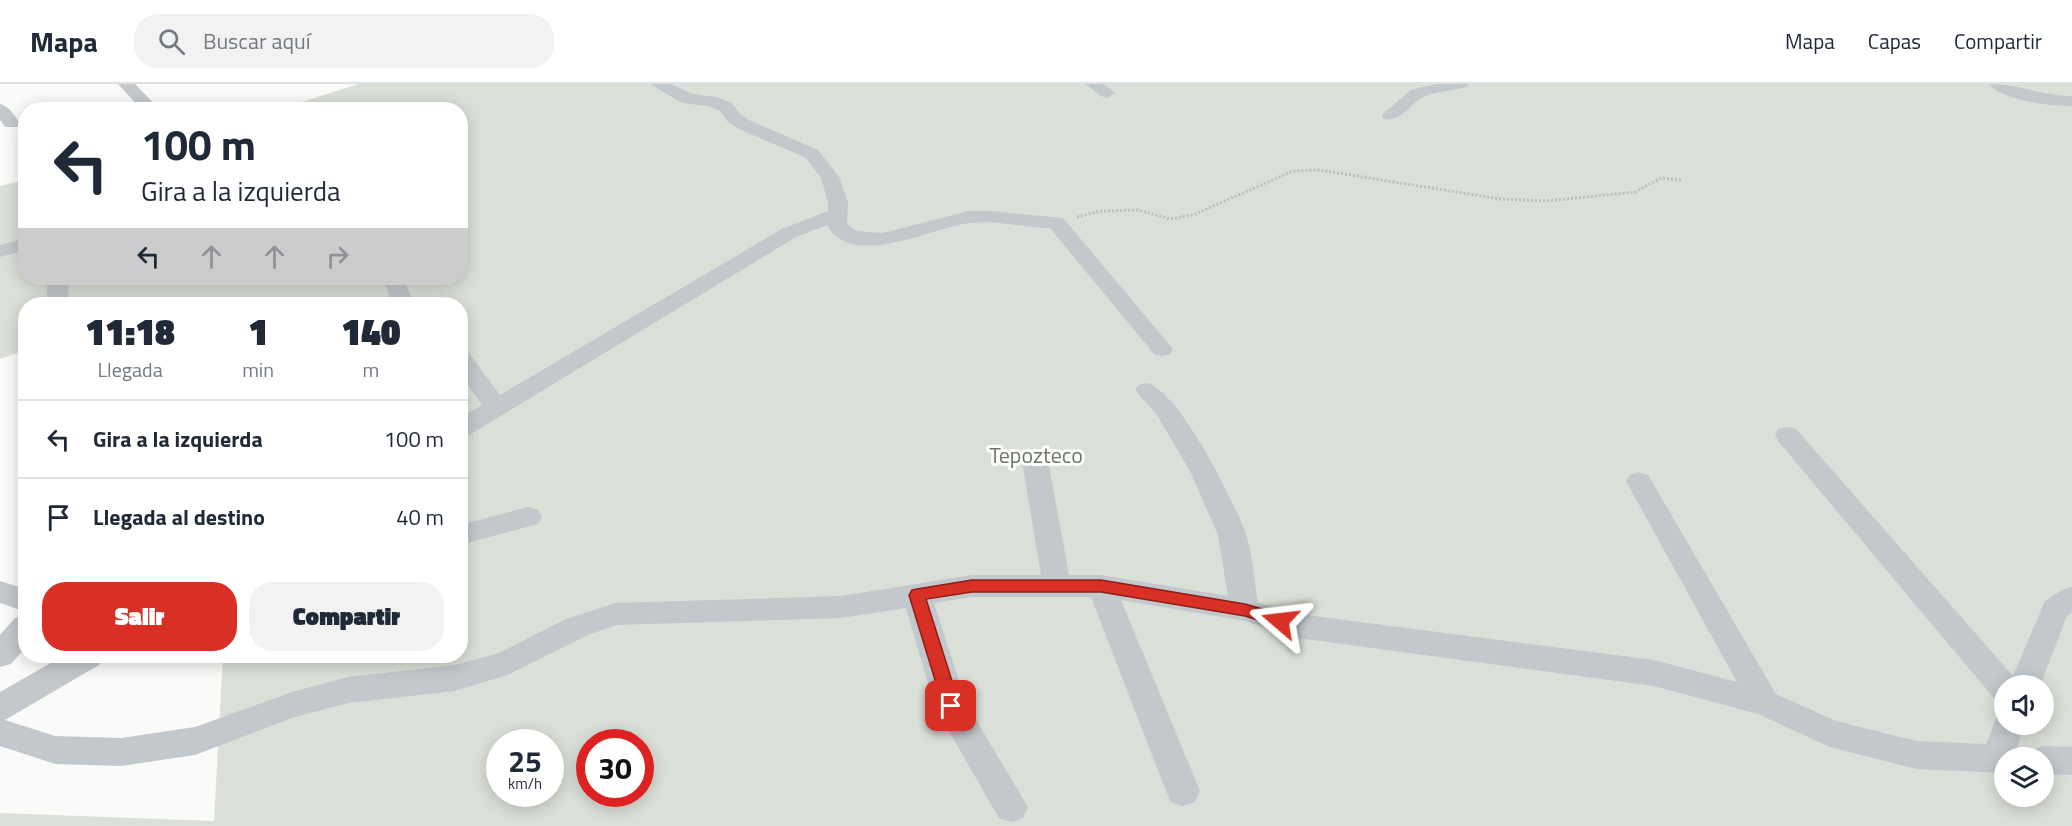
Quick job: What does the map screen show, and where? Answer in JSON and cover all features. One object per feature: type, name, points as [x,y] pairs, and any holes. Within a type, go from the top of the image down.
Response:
[{"type":"street","points":[[126,84],[144,102]]},
{"type":"street","points":[[1092,84],[1107,93]]},
{"type":"street","points":[[1390,115],[1417,93],[1461,84]]},
{"type":"street","points":[[1997,84],[2022,95],[2058,102],[2072,101]]},
{"type":"street","points":[[666,85],[688,99],[711,101],[726,107],[734,118],[745,125],[812,154],[830,177],[838,202],[837,226],[844,233],[861,239],[885,239],[969,217],[1031,223],[1056,222],[1162,349]]},
{"type":"street","points":[[0,109],[12,123]]},
{"type":"street","points":[[468,424],[789,233],[836,215]]},
{"type":"street","points":[[0,251],[18,246]]},
{"type":"street","points":[[468,368],[496,407]]},
{"type":"street","points":[[1147,390],[1167,410],[1203,471],[1232,535],[1245,610]]},
{"type":"street","points":[[1786,435],[1994,676]]},
{"type":"street","points":[[1035,461],[1056,586]]},
{"type":"street","points":[[1639,482],[1765,703]]},
{"type":"street","points":[[468,533],[528,517]]},
{"type":"street","points":[[0,732],[55,750],[121,752],[195,741],[292,705],[348,690],[455,678],[507,663],[577,627],[615,614],[841,607],[972,586],[1101,586],[1245,610],[1298,626],[1654,673],[1765,703],[1830,733],[1916,755],[1994,758]]},
{"type":"street","points":[[1101,586],[1183,791]]},
{"type":"street","points":[[0,592],[18,598]]},
{"type":"street","points":[[917,595],[951,706],[1011,807]]},
{"type":"street","points":[[2028,675],[2055,609],[2072,598]]},
{"type":"street","points":[[0,655],[18,635]]},
{"type":"street","points":[[0,708],[76,663]]},
{"type":"street","points":[[2054,761],[2072,762]]},
{"type":"path","points":[[1056,222],[1100,211],[1138,210],[1170,219],[1193,215],[1293,171],[1319,170],[1500,200],[1545,201],[1635,192],[1661,178],[1683,180]]},
{"type":"green space","name":"Tepozteco","points":[[358,84],[2072,84],[2072,826],[0,826],[0,813],[214,821],[223,663],[468,663],[468,297],[18,297],[18,353],[0,359],[0,186],[18,182],[18,285],[468,285],[468,102],[303,102]]},
{"type":"route","points":[[951,706],[917,595],[972,586],[1101,586],[1245,610],[1280,621]]}]
